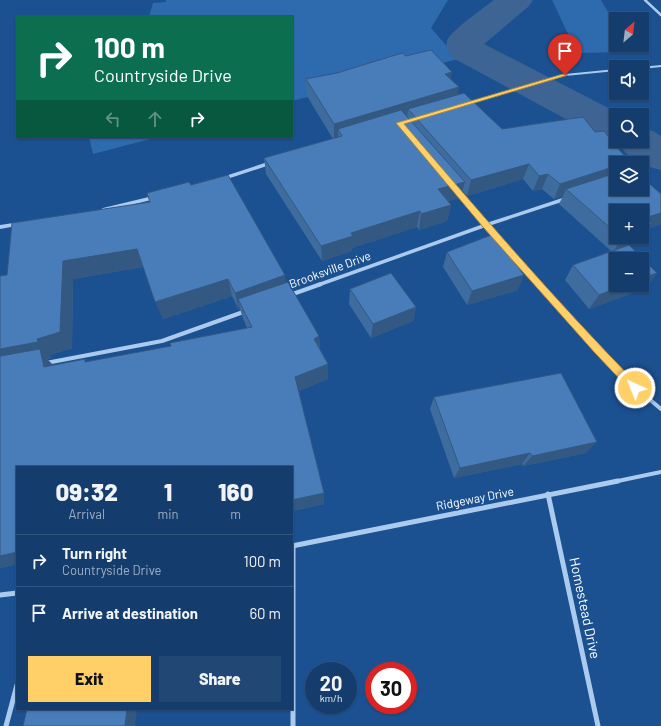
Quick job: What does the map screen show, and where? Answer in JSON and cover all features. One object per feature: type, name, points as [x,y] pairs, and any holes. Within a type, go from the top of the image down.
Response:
[{"type":"street","points":[[645,0],[661,15]]},
{"type":"street","points":[[649,67],[661,66]]},
{"type":"street","points":[[461,105],[565,75],[609,71]]},
{"type":"street","points":[[213,181],[280,160]]},
{"type":"street","points":[[456,189],[486,226],[604,356],[635,388],[661,409]]},
{"type":"street","points":[[94,212],[161,197]]},
{"type":"street","name":"Brooksville Drive","points":[[283,298],[486,226],[573,197]]},
{"type":"street","points":[[0,226],[29,222]]},
{"type":"street","points":[[38,364],[162,341],[253,309]]},
{"type":"street","name":"Ridgeway Drive","points":[[293,546],[661,472]]},
{"type":"street","name":"Homestead Drive","points":[[548,494],[598,726]]},
{"type":"street","points":[[293,546],[293,726]]},
{"type":"street","points":[[0,595],[16,593]]},
{"type":"street","points":[[6,726],[16,689]]},
{"type":"shaded area","points":[[166,0],[448,0],[431,28],[458,59],[293,101],[293,16],[149,16],[153,3],[166,2]]},
{"type":"shaded area","points":[[552,0],[601,0],[609,14],[609,52],[631,52],[577,53]]},
{"type":"shaded area","points":[[89,138],[154,138],[93,154]]},
{"type":"building","points":[[431,50],[452,72],[445,74],[459,87],[334,124],[306,79],[337,73],[402,53],[406,56]]},
{"type":"building","points":[[464,93],[502,129],[583,117],[595,132],[604,131],[609,137],[609,148],[618,148],[624,156],[609,156],[609,168],[560,184],[548,174],[539,176],[529,164],[471,180],[408,109]]},
{"type":"building","points":[[401,110],[465,182],[438,189],[451,205],[421,214],[420,211],[351,233],[353,236],[321,246],[264,158],[342,136],[338,129]]},
{"type":"building","points":[[228,175],[285,275],[235,293],[228,279],[155,302],[137,249],[63,261],[60,332],[37,339],[38,342],[0,349],[0,276],[7,275],[12,223],[150,202],[147,193],[189,182],[191,185]]},
{"type":"building","points":[[609,175],[609,196],[649,196],[649,183],[661,194],[661,213],[649,217],[649,204],[609,204],[609,227],[566,189]]},
{"type":"building","points":[[494,234],[524,275],[472,291],[447,252]]},
{"type":"building","points":[[629,245],[636,252],[609,252]]},
{"type":"building","points":[[609,252],[609,291],[599,295],[573,265]]},
{"type":"building","points":[[649,265],[657,273],[649,276]]},
{"type":"building","points":[[391,273],[416,307],[373,324],[350,289]]},
{"type":"building","points":[[288,282],[319,336],[314,339],[328,364],[295,377],[324,493],[293,500],[293,466],[16,466],[16,552],[0,556],[0,356],[40,349],[44,367],[85,359],[85,362],[171,346],[170,343],[252,327],[238,299]]},
{"type":"building","points":[[561,373],[597,442],[532,456],[530,453],[460,468],[434,397]]},
{"type":"building","points":[[27,710],[127,710],[125,726],[23,726]]},
{"type":"waterway","points":[[516,0],[465,40],[466,50],[609,125]]},
{"type":"waterway","points":[[649,148],[661,156]]},
{"type":"route","points":[[565,75],[400,123],[486,226],[598,350],[635,388]]}]
